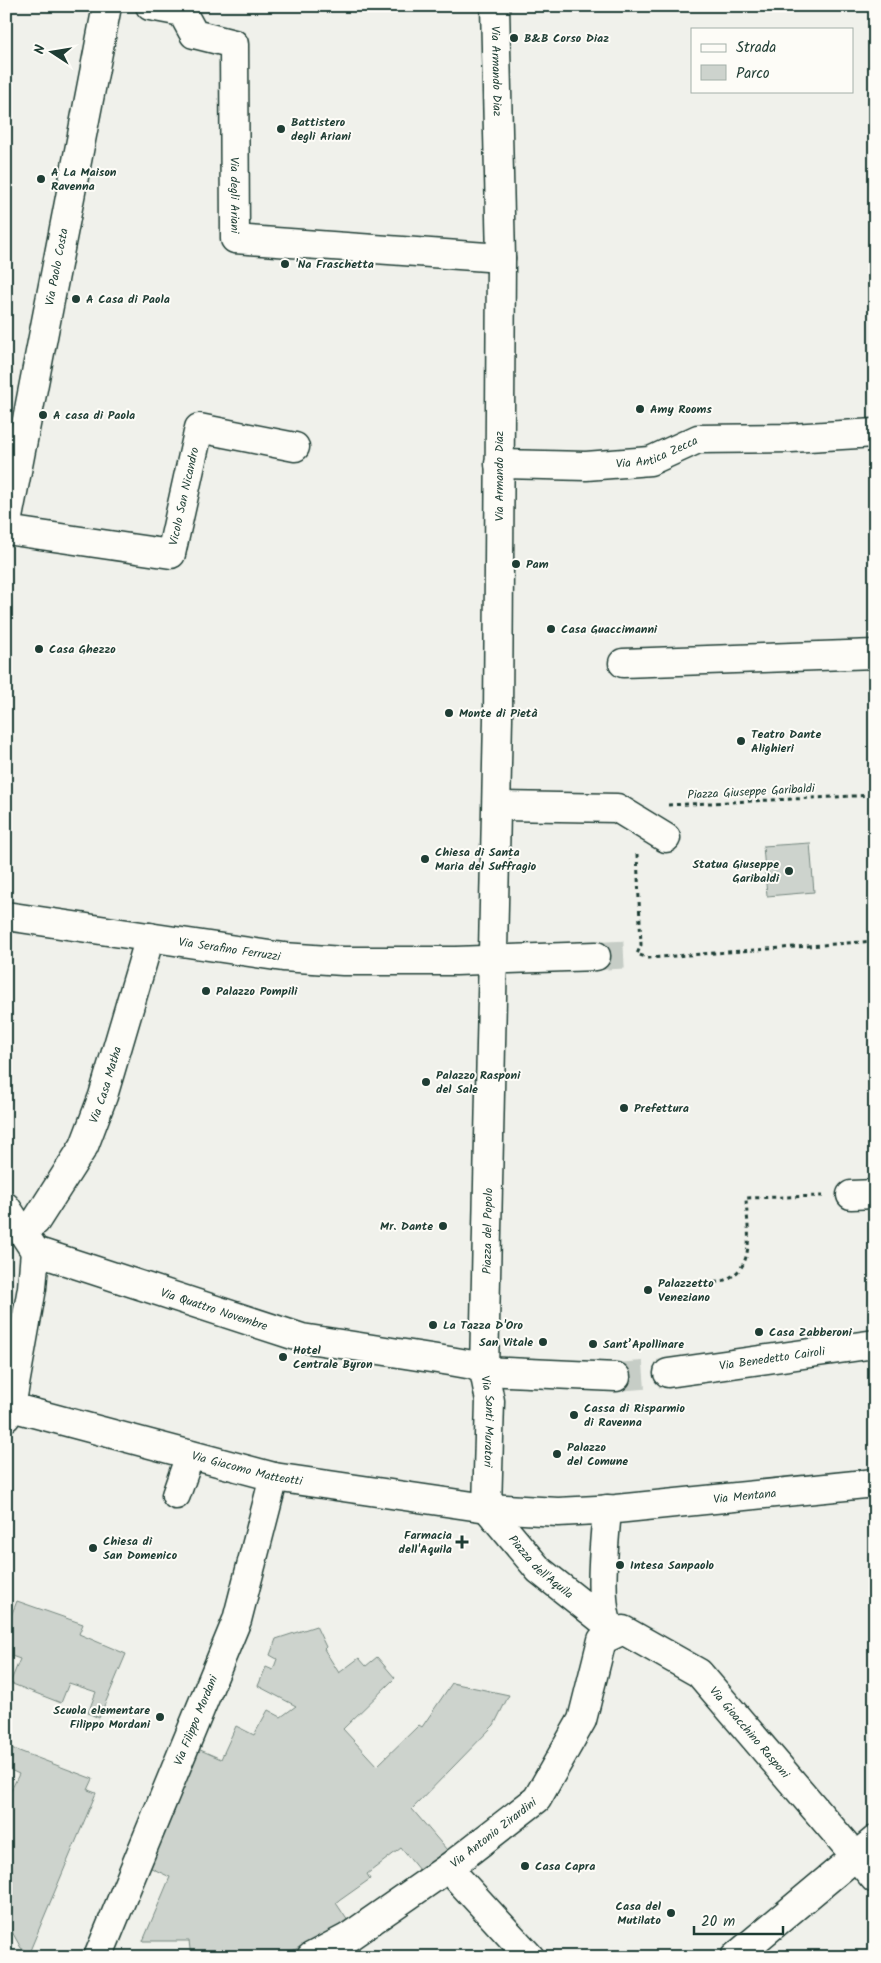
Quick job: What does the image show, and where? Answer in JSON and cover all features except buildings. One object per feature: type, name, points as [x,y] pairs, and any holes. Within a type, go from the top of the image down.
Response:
[{"type":"street","name":"Via Paolo Costa","points":[[6,529],[107,6]]},
{"type":"street","name":"Via degli Ariani","points":[[150,6],[182,12],[194,34],[234,44],[235,239],[501,258]]},
{"type":"street","name":"Via Armando Diaz","points":[[494,6],[501,258],[497,806],[494,953]]},
{"type":"street","name":"Vicolo San Nicandro","points":[[6,529],[171,554],[199,428],[295,447]]},
{"type":"street","name":"Via Antica Zecca","points":[[499,464],[586,466],[650,461],[698,438],[791,438],[875,433]]},
{"type":"street","points":[[623,663],[875,654]]},
{"type":"street","points":[[497,806],[617,808],[635,812],[666,838]]},
{"type":"street","name":"Via Serafino Ferruzzi","points":[[6,916],[283,957],[343,961],[456,962],[494,953]]},
{"type":"street","name":"Via Casa Matha","points":[[36,1221],[84,1146],[103,1096],[150,937]]},
{"type":"street","points":[[494,953],[596,956]]},
{"type":"street","name":"Piazza del Popolo","points":[[484,1371],[494,953]]},
{"type":"street","points":[[6,1207],[35,1251],[32,1288],[8,1412]]},
{"type":"street","name":"Via Quattro Novembre","points":[[35,1251],[302,1338],[450,1361]]},
{"type":"street","name":"Via Benedetto Cairoli","points":[[668,1373],[875,1344]]},
{"type":"street","name":"Via Santi Muratori","points":[[450,1361],[473,1365],[484,1371],[490,1401],[487,1508]]},
{"type":"street","points":[[484,1371],[616,1377]]},
{"type":"street","name":"Via Giacomo Matteotti","points":[[8,1412],[274,1477],[487,1508]]},
{"type":"street","points":[[176,1495],[190,1455]]},
{"type":"street","name":"Via Filippo Mordani","points":[[98,1957],[237,1620],[274,1477]]},
{"type":"street","name":"Via Mentana","points":[[612,1509],[875,1484]]},
{"type":"street","points":[[487,1508],[558,1512],[612,1509],[602,1606],[614,1629]]},
{"type":"street","name":"Piazza dell'Aquila","points":[[487,1508],[539,1570],[614,1629]]},
{"type":"street","name":"Via Gioacchino Rasponi","points":[[614,1629],[699,1673],[865,1848],[875,1879]]},
{"type":"street","name":"Via Antonio Zirardini","points":[[311,1957],[347,1938],[448,1868],[537,1799],[582,1720],[602,1640],[614,1629]]},
{"type":"street","points":[[735,1957],[865,1848]]},
{"type":"street","points":[[448,1868],[530,1957]]},
{"type":"path","name":"Piazza Giuseppe Garibaldi","points":[[635,812],[875,795]]},
{"type":"path","points":[[635,812],[641,945],[638,954],[648,958],[875,941]]},
{"type":"path","points":[[682,1283],[718,1282],[738,1273],[748,1256],[746,1198],[863,1195]]},
{"type":"green space","points":[[810,843],[814,892],[767,896],[763,846]]},
{"type":"green space","points":[[17,1601],[83,1624],[79,1634],[126,1654],[99,1718],[88,1713],[96,1692],[69,1683],[61,1703],[10,1683],[20,1659],[6,1654],[6,1628]]},
{"type":"green space","points":[[316,1626],[326,1647],[324,1649],[339,1673],[359,1658],[366,1666],[377,1657],[395,1678],[343,1729],[377,1766],[419,1725],[422,1727],[452,1683],[509,1695],[494,1725],[412,1809],[447,1850],[419,1870],[401,1848],[367,1874],[370,1879],[336,1903],[348,1921],[281,1957],[191,1957],[189,1941],[143,1941],[170,1877],[149,1867],[198,1749],[221,1759],[236,1726],[254,1735],[268,1710],[281,1717],[296,1706],[258,1686],[266,1667],[273,1670],[277,1659],[270,1655],[276,1639]]},
{"type":"green space","points":[[6,1746],[93,1779],[88,1790],[96,1793],[29,1953],[21,1948],[6,1921],[6,1801],[19,1774],[6,1768]]},
{"type":"tunnel","points":[[596,956],[637,954]]},
{"type":"tunnel","points":[[616,1377],[668,1373]]},
{"type":"place","name":"B&B Corso Diaz","points":[[514,38]]},
{"type":"place","name":"Battistero degli Ariani","points":[[281,129]]},
{"type":"place","name":"A La Maison Ravenna","points":[[41,179]]},
{"type":"place","name":"'Na Fraschetta","points":[[285,264]]},
{"type":"place","name":"A Casa di Paola","points":[[76,299]]},
{"type":"place","name":"Amy Rooms","points":[[640,409]]},
{"type":"place","name":"A casa di Paola","points":[[43,415]]},
{"type":"place","name":"Pam","points":[[516,564]]},
{"type":"place","name":"Casa Guaccimanni","points":[[551,629]]},
{"type":"place","name":"Casa Ghezzo","points":[[39,649]]},
{"type":"place","name":"Monte di Pietà","points":[[449,713]]},
{"type":"place","name":"Teatro Dante Alighieri","points":[[741,741]]},
{"type":"place","name":"Chiesa di Santa Maria del Suffragio","points":[[425,859]]},
{"type":"place","name":"Statua Giuseppe Garibaldi","points":[[789,871]]},
{"type":"place","name":"Palazzo Pompili","points":[[206,991]]},
{"type":"place","name":"Palazzo Rasponi del Sale","points":[[426,1082]]},
{"type":"place","name":"Prefettura","points":[[624,1108]]},
{"type":"place","name":"Mr. Dante","points":[[443,1226]]},
{"type":"place","name":"Palazzetto Veneziano","points":[[648,1290]]},
{"type":"place","name":"La Tazza D'Oro","points":[[433,1325]]},
{"type":"place","name":"Casa Zabberoni","points":[[759,1332]]},
{"type":"place","name":"San Vitale","points":[[543,1342]]},
{"type":"place","name":"Sant’Apollinare","points":[[593,1344]]},
{"type":"place","name":"Hotel Centrale Byron","points":[[283,1357]]},
{"type":"place","name":"Cassa di Risparmio di Ravenna","points":[[574,1415]]},
{"type":"place","name":"Palazzo del Comune","points":[[557,1454]]},
{"type":"place","name":"Farmacia dell'Aquila","points":[[462,1542]]},
{"type":"place","name":"Chiesa di San Domenico","points":[[93,1548]]},
{"type":"place","name":"Intesa Sanpaolo","points":[[620,1565]]},
{"type":"place","name":"Scuola elementare Filippo Mordani","points":[[160,1717]]},
{"type":"place","name":"Casa Capra","points":[[525,1866]]},
{"type":"place","name":"Casa del Mutilato","points":[[671,1913]]}]
